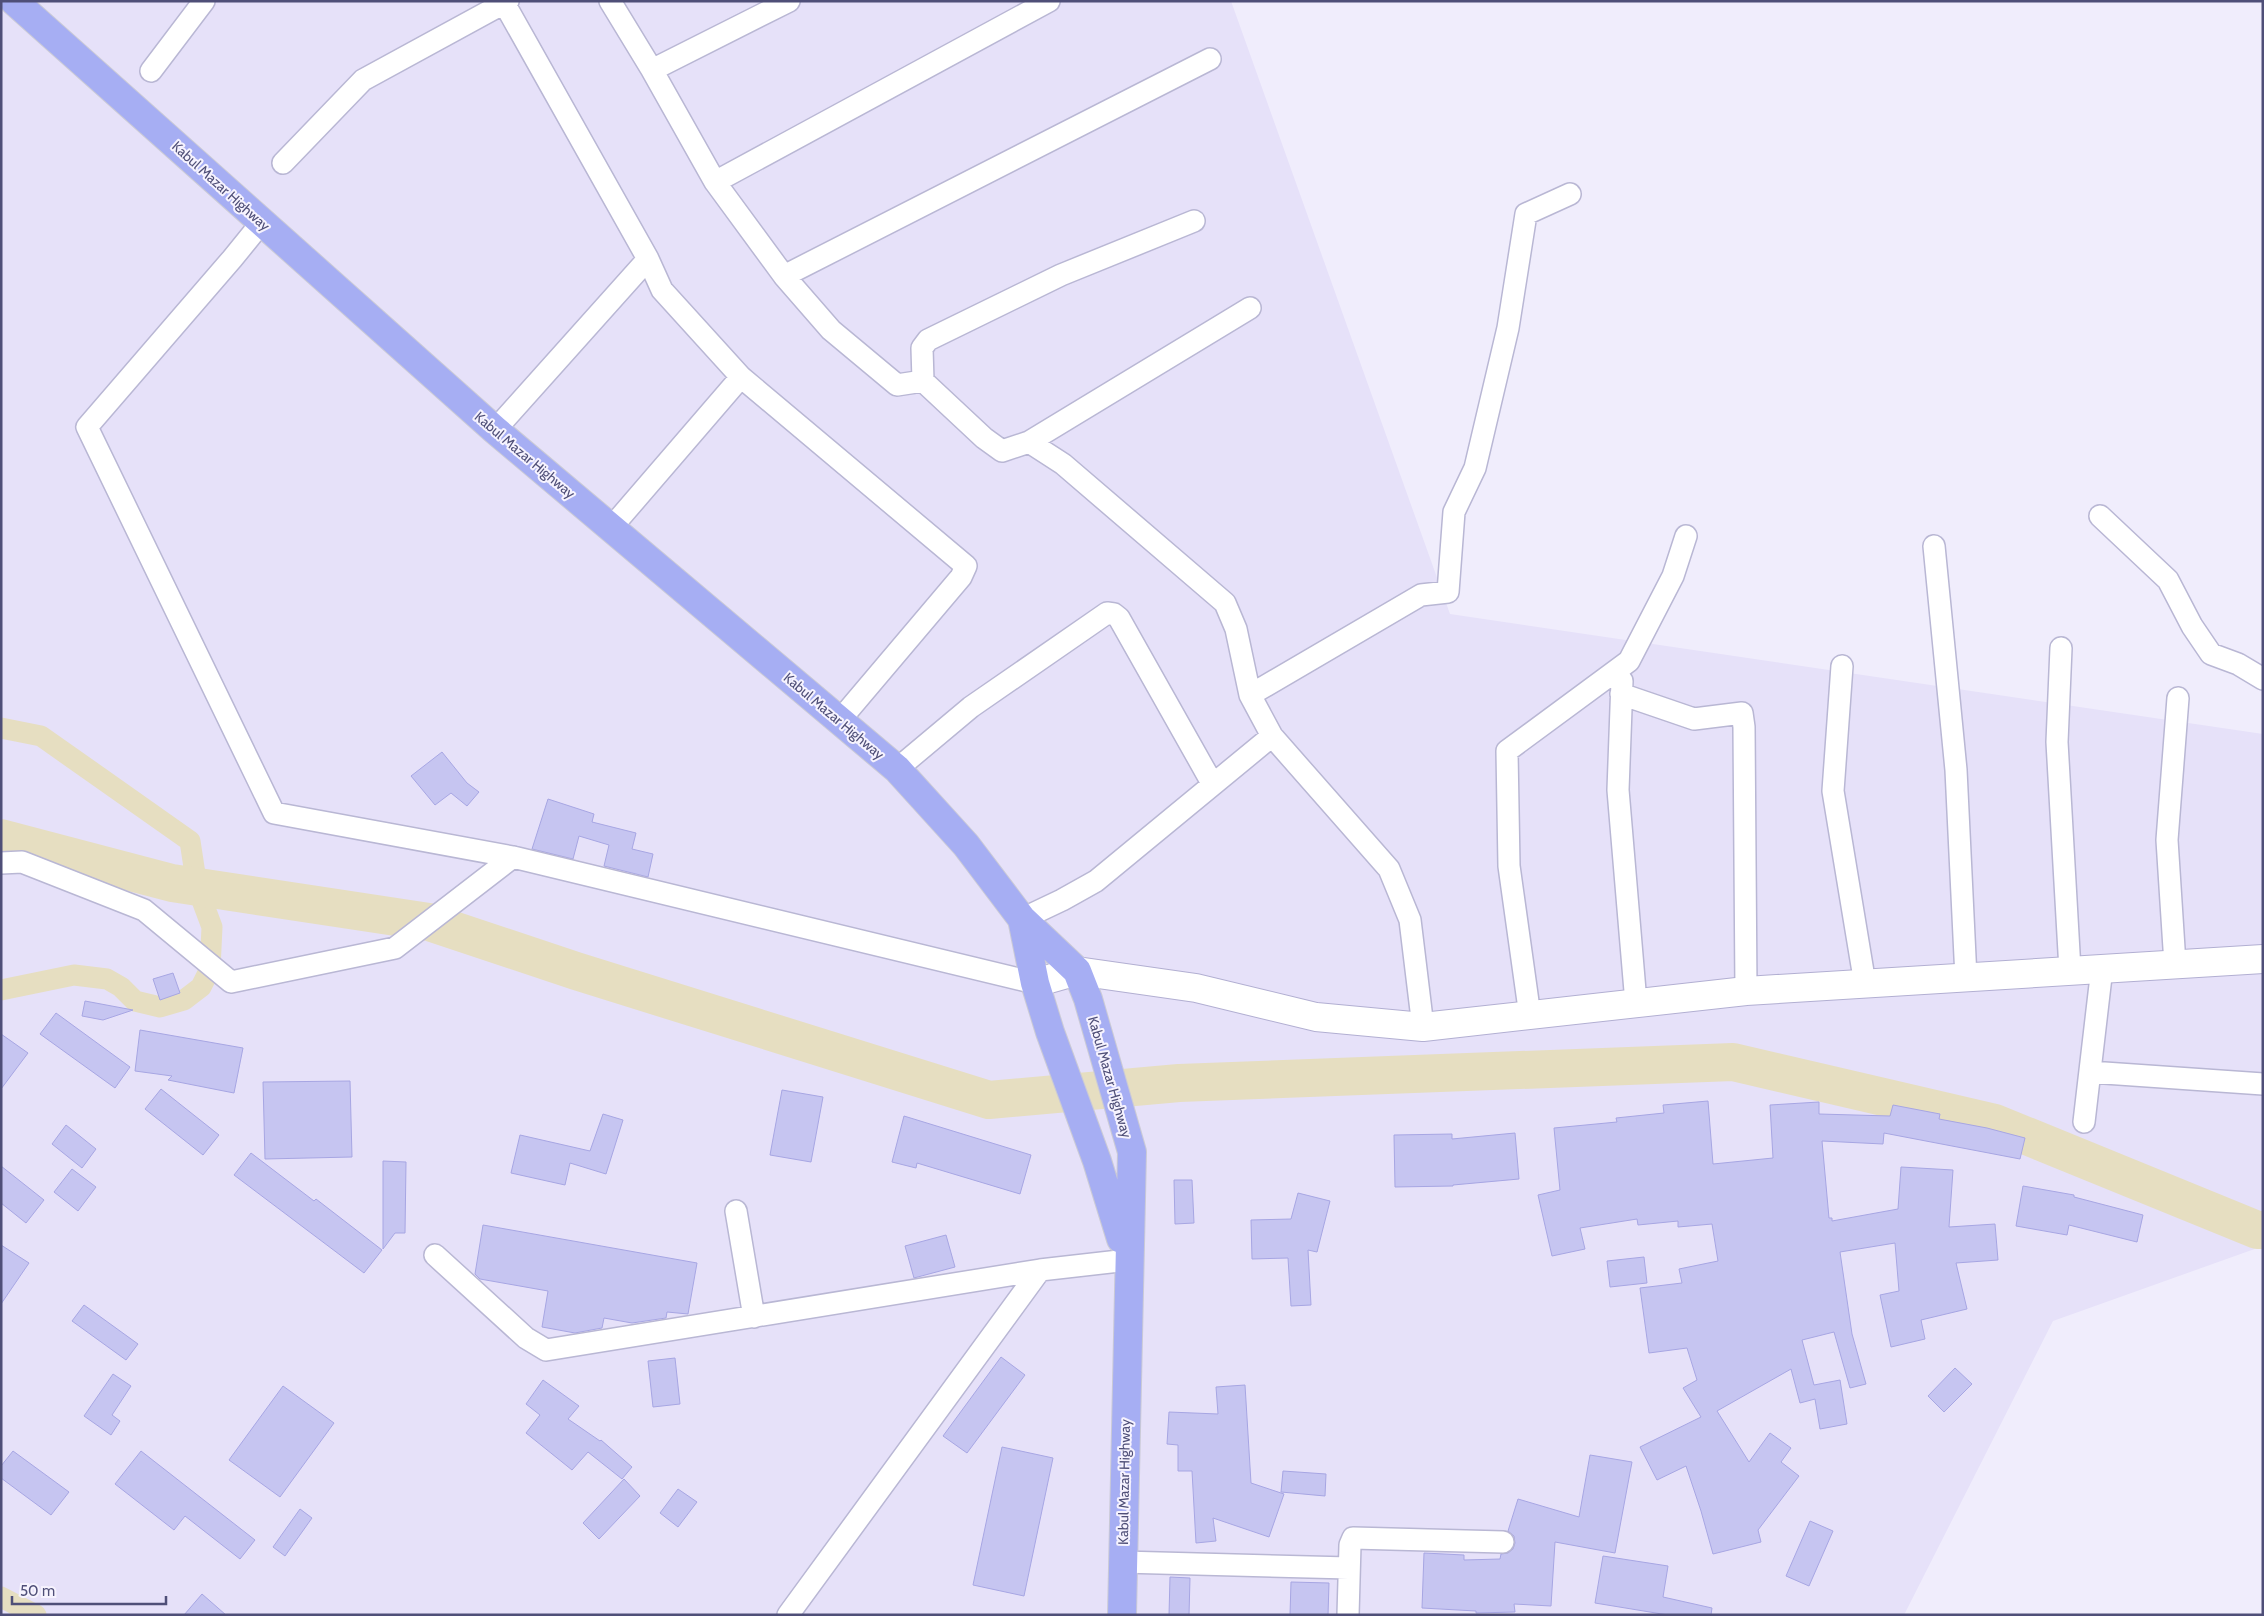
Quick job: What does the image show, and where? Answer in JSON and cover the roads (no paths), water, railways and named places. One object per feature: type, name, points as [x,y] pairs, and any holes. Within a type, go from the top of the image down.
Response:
[{"type":"highway","name":"Kabul Mazar Highway","points":[[14,1],[495,430],[898,769],[966,845],[1022,920],[1077,971],[1088,999],[1132,1152],[1128,1260],[1122,1615]]},
{"type":"highway","name":"Kabul Mazar Highway","points":[[1022,920],[1035,983],[1050,1032],[1097,1161],[1128,1260]]},
{"type":"street","points":[[151,71],[204,1]]},
{"type":"street","points":[[610,1],[652,70],[715,182],[784,276],[831,330],[897,385],[923,381]]},
{"type":"street","points":[[652,70],[789,1]]},
{"type":"street","points":[[715,182],[1049,1]]},
{"type":"street","points":[[283,163],[363,80],[505,2],[648,259],[662,290],[741,377],[958,557],[966,566],[962,577],[840,720]]},
{"type":"street","points":[[784,276],[1210,59]]},
{"type":"street","points":[[1250,695],[1421,595],[1448,592],[1454,512],[1477,458],[1508,328],[1526,214],[1570,194]]},
{"type":"street","points":[[1194,221],[1061,275],[928,340],[922,348],[923,381],[984,438],[1002,451],[1029,442],[1250,308]]},
{"type":"street","points":[[262,222],[232,260],[87,426],[274,813],[512,857],[1035,983],[1077,971],[1196,988],[1316,1018],[1423,1027],[1746,991],[2263,959]]},
{"type":"street","points":[[495,430],[648,259]]},
{"type":"street","points":[[611,528],[741,377]]},
{"type":"street","points":[[1029,442],[1062,464],[1225,603],[1236,630],[1250,695],[1272,736],[1389,869],[1410,920],[1423,1027]]},
{"type":"street","points":[[2100,516],[2168,580],[2192,626],[2210,654],[2238,664],[2263,679]]},
{"type":"street","points":[[1530,1016],[1510,866],[1507,751],[1629,660],[1673,576],[1686,536]]},
{"type":"street","points":[[1934,546],[1956,770],[1966,978]]},
{"type":"street","points":[[898,769],[971,707],[1107,614],[1114,614],[1119,618],[1212,783]]},
{"type":"street","points":[[2061,648],[2057,742],[2070,970]]},
{"type":"street","points":[[1622,665],[1618,790],[1636,1003]]},
{"type":"street","points":[[1842,666],[1833,791],[1865,984]]},
{"type":"street","points":[[1621,694],[1694,719],[1742,713],[1744,728],[1746,991]]},
{"type":"street","points":[[2175,964],[2167,840],[2178,698]]},
{"type":"street","points":[[1022,920],[1096,881],[1212,783],[1272,736]]},
{"type":"street","points":[[1,864],[22,862],[144,910],[231,982],[395,948],[512,857]]},
{"type":"street","points":[[2084,1122],[2102,968]]},
{"type":"street","points":[[2090,1072],[2263,1084]]},
{"type":"street","points":[[736,1211],[754,1317]]},
{"type":"street","points":[[435,1255],[526,1338],[546,1350],[1040,1270],[1128,1260]]},
{"type":"street","points":[[788,1615],[1040,1270]]},
{"type":"street","points":[[1348,1615],[1350,1542],[1353,1538],[1504,1542]]},
{"type":"street","points":[[1122,1562],[1349,1568]]},
{"type":"waterway","points":[[1,728],[41,736],[190,841],[197,887],[212,927],[210,969],[201,987],[184,1000],[160,1007],[135,1001],[121,987],[107,979],[74,975],[1,990]]},
{"type":"waterway","points":[[1,838],[172,883],[429,922],[576,971],[989,1100],[1179,1083],[1733,1062],[1995,1123],[2257,1230],[2263,1230]]},
{"type":"waterway","points":[[1,1597],[36,1615]]}]
